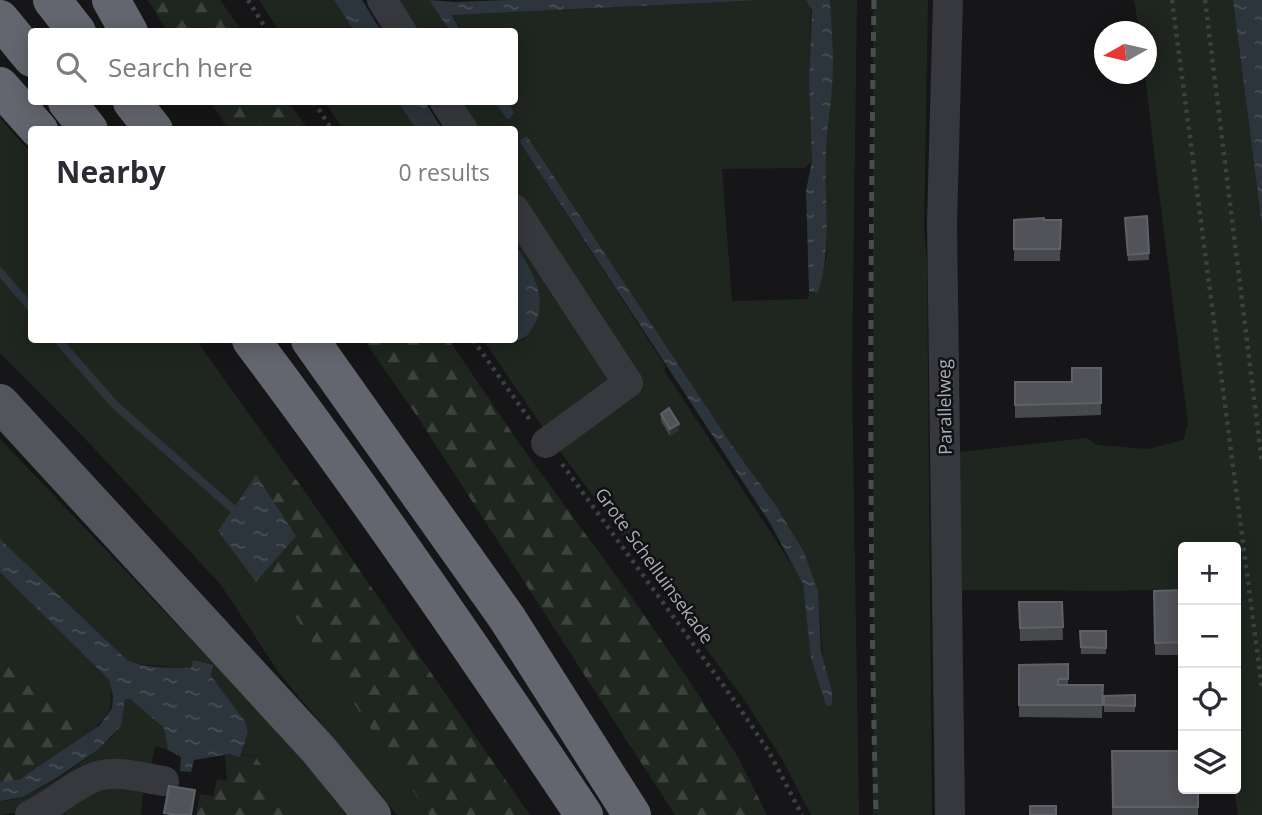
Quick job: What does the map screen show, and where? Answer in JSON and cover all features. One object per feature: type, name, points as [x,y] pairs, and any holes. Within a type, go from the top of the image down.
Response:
[{"type":"highway","points":[[52,0],[74,28]]},
{"type":"highway","points":[[111,0],[127,28]]},
{"type":"highway","points":[[0,19],[28,53]]},
{"type":"highway","points":[[0,86],[35,126]]},
{"type":"highway","points":[[69,105],[86,126]]},
{"type":"highway","points":[[134,105],[151,126]]},
{"type":"highway","points":[[164,105],[174,126]]},
{"type":"highway","points":[[253,343],[431,587],[584,815]]},
{"type":"highway","points":[[312,343],[507,618],[632,815]]},
{"type":"main road","points":[[0,403],[309,739],[372,815]]},
{"type":"street","points":[[382,0],[400,28]]},
{"type":"street","name":"Parallelweg","points":[[948,0],[942,223],[950,815]]},
{"type":"street","points":[[447,105],[460,126]]},
{"type":"street","points":[[518,215],[628,383],[546,443]]},
{"type":"street","points":[[30,815],[83,782],[99,776],[116,774],[164,781]]},
{"type":"path","points":[[248,0],[266,28]]},
{"type":"path","points":[[1172,0],[1262,688]]},
{"type":"path","points":[[1205,0],[1262,463]]},
{"type":"path","points":[[316,105],[329,126]]},
{"type":"path","name":"Grote Schelluinsekade","points":[[475,343],[740,707],[769,752],[802,815]]},
{"type":"green space","points":[[148,0],[220,0],[240,28],[165,28]]},
{"type":"green space","points":[[259,0],[334,0],[352,28],[277,28]]},
{"type":"green space","points":[[390,0],[429,0],[448,28],[408,28]]},
{"type":"green space","points":[[806,0],[811,6],[809,80],[812,161],[805,168],[722,169],[732,301],[808,299],[809,291],[818,293],[827,254],[826,154],[833,67],[830,0],[857,0],[852,375],[859,815],[811,815],[782,759],[745,701],[559,450],[639,387],[518,199],[518,126],[471,126],[457,105],[497,105],[506,118],[514,112],[509,105],[518,105],[518,28],[460,28],[453,15]],"holes":[[[527,136],[731,444],[777,507],[804,552],[818,590],[826,706],[811,658],[805,592],[800,577],[664,370],[666,367],[521,144]]]},
{"type":"green space","points":[[873,0],[928,0],[924,229],[927,262],[932,815],[873,815]]},
{"type":"green space","points":[[1134,0],[1233,0],[1262,226],[1262,815],[1238,815],[1235,794],[1241,794],[1241,542],[1178,542],[1178,589],[960,590],[959,452],[1086,438],[1098,445],[1148,449],[1183,440],[1188,424],[1146,84],[1157,84],[1157,21],[1137,21]]},
{"type":"green space","points":[[213,105],[290,105],[306,126],[226,126]]},
{"type":"green space","points":[[327,105],[400,105],[414,126],[341,126]]},
{"type":"green space","points":[[0,118],[28,150],[28,343],[198,343],[296,479],[258,506],[242,536],[429,815],[397,815],[279,673],[221,585],[91,445],[0,353]]},
{"type":"green space","points":[[518,225],[612,378],[546,432],[485,343],[518,343],[524,340],[526,262],[518,249]]},
{"type":"green space","points":[[366,343],[451,343],[521,446],[631,596],[694,688],[739,759],[767,815],[675,815],[417,416]]},
{"type":"green space","points":[[0,439],[304,758],[351,815],[296,815],[255,756],[241,754],[248,732],[245,721],[211,676],[191,668],[134,664],[127,660],[0,539]]},
{"type":"green space","points":[[296,479],[530,815],[429,815],[241,536],[258,506]]},
{"type":"green space","points":[[0,572],[109,680],[109,710],[101,722],[88,733],[79,718],[61,709],[28,685],[0,657]]},
{"type":"green space","points":[[0,657],[28,685],[61,709],[79,718],[88,733],[33,771],[10,781],[0,782]]},
{"type":"green space","points":[[125,699],[130,699],[164,728],[168,750],[155,746],[151,765],[15,813],[0,815],[0,801],[32,793],[73,768],[110,739],[121,719]]},
{"type":"green space","points":[[225,755],[255,756],[296,815],[196,815],[200,794],[213,796],[217,779],[227,781]]},
{"type":"green space","points":[[144,785],[141,815],[44,815],[87,787]]},
{"type":"water","points":[[334,0],[362,0],[379,28],[352,28]]},
{"type":"water","points":[[429,0],[765,0],[452,15],[459,28],[448,28]]},
{"type":"water","points":[[806,0],[830,0],[833,48],[826,155],[825,260],[818,293],[809,291],[806,191],[812,161],[809,80],[812,10]]},
{"type":"water","points":[[1233,0],[1262,0],[1262,226]]},
{"type":"water","points":[[400,105],[427,105],[440,126],[414,126]]},
{"type":"water","points":[[497,105],[509,105],[514,112],[510,119],[506,118]]},
{"type":"water","points":[[527,136],[731,444],[777,507],[804,552],[818,590],[821,651],[832,692],[832,705],[826,706],[811,658],[803,584],[770,523],[521,144],[520,140]]},
{"type":"water","points":[[518,249],[535,281],[540,301],[532,329],[518,340]]},
{"type":"water","points":[[256,475],[296,536],[256,582],[218,531]]},
{"type":"water","points":[[0,539],[127,660],[158,667],[191,668],[193,660],[213,665],[211,676],[245,721],[248,732],[240,757],[229,754],[194,760],[191,772],[180,771],[181,757],[168,750],[164,728],[130,699],[125,699],[121,726],[99,749],[23,797],[0,801],[0,782],[20,779],[100,725],[112,708],[113,696],[109,680],[0,572]]},
{"type":"building","points":[[1147,216],[1149,253],[1128,255],[1125,218]]},
{"type":"building","points":[[1014,220],[1061,220],[1060,249],[1014,249]]},
{"type":"building","points":[[1072,368],[1101,368],[1101,403],[1015,405],[1015,382],[1072,382]]},
{"type":"building","points":[[669,408],[679,424],[670,429],[661,414]]},
{"type":"building","points":[[1178,590],[1178,642],[1155,643],[1154,591]]},
{"type":"building","points":[[1019,602],[1062,602],[1063,627],[1020,628]]},
{"type":"building","points":[[1080,631],[1106,631],[1106,648],[1081,647]]},
{"type":"building","points":[[1068,664],[1068,679],[1058,679],[1058,685],[1103,685],[1102,705],[1019,705],[1019,665]]},
{"type":"building","points":[[1135,695],[1135,706],[1104,705],[1104,696]]},
{"type":"building","points":[[1112,751],[1178,751],[1178,794],[1198,794],[1198,807],[1113,807]]},
{"type":"building","points":[[169,786],[195,790],[191,815],[164,813]]},
{"type":"building","points":[[1030,806],[1056,806],[1056,815],[1030,815]]},
{"type":"waterway","points":[[0,272],[28,304]]},
{"type":"waterway","points":[[61,343],[115,405],[233,509]]},
{"type":"railway","points":[[874,0],[871,408],[876,815]]}]
